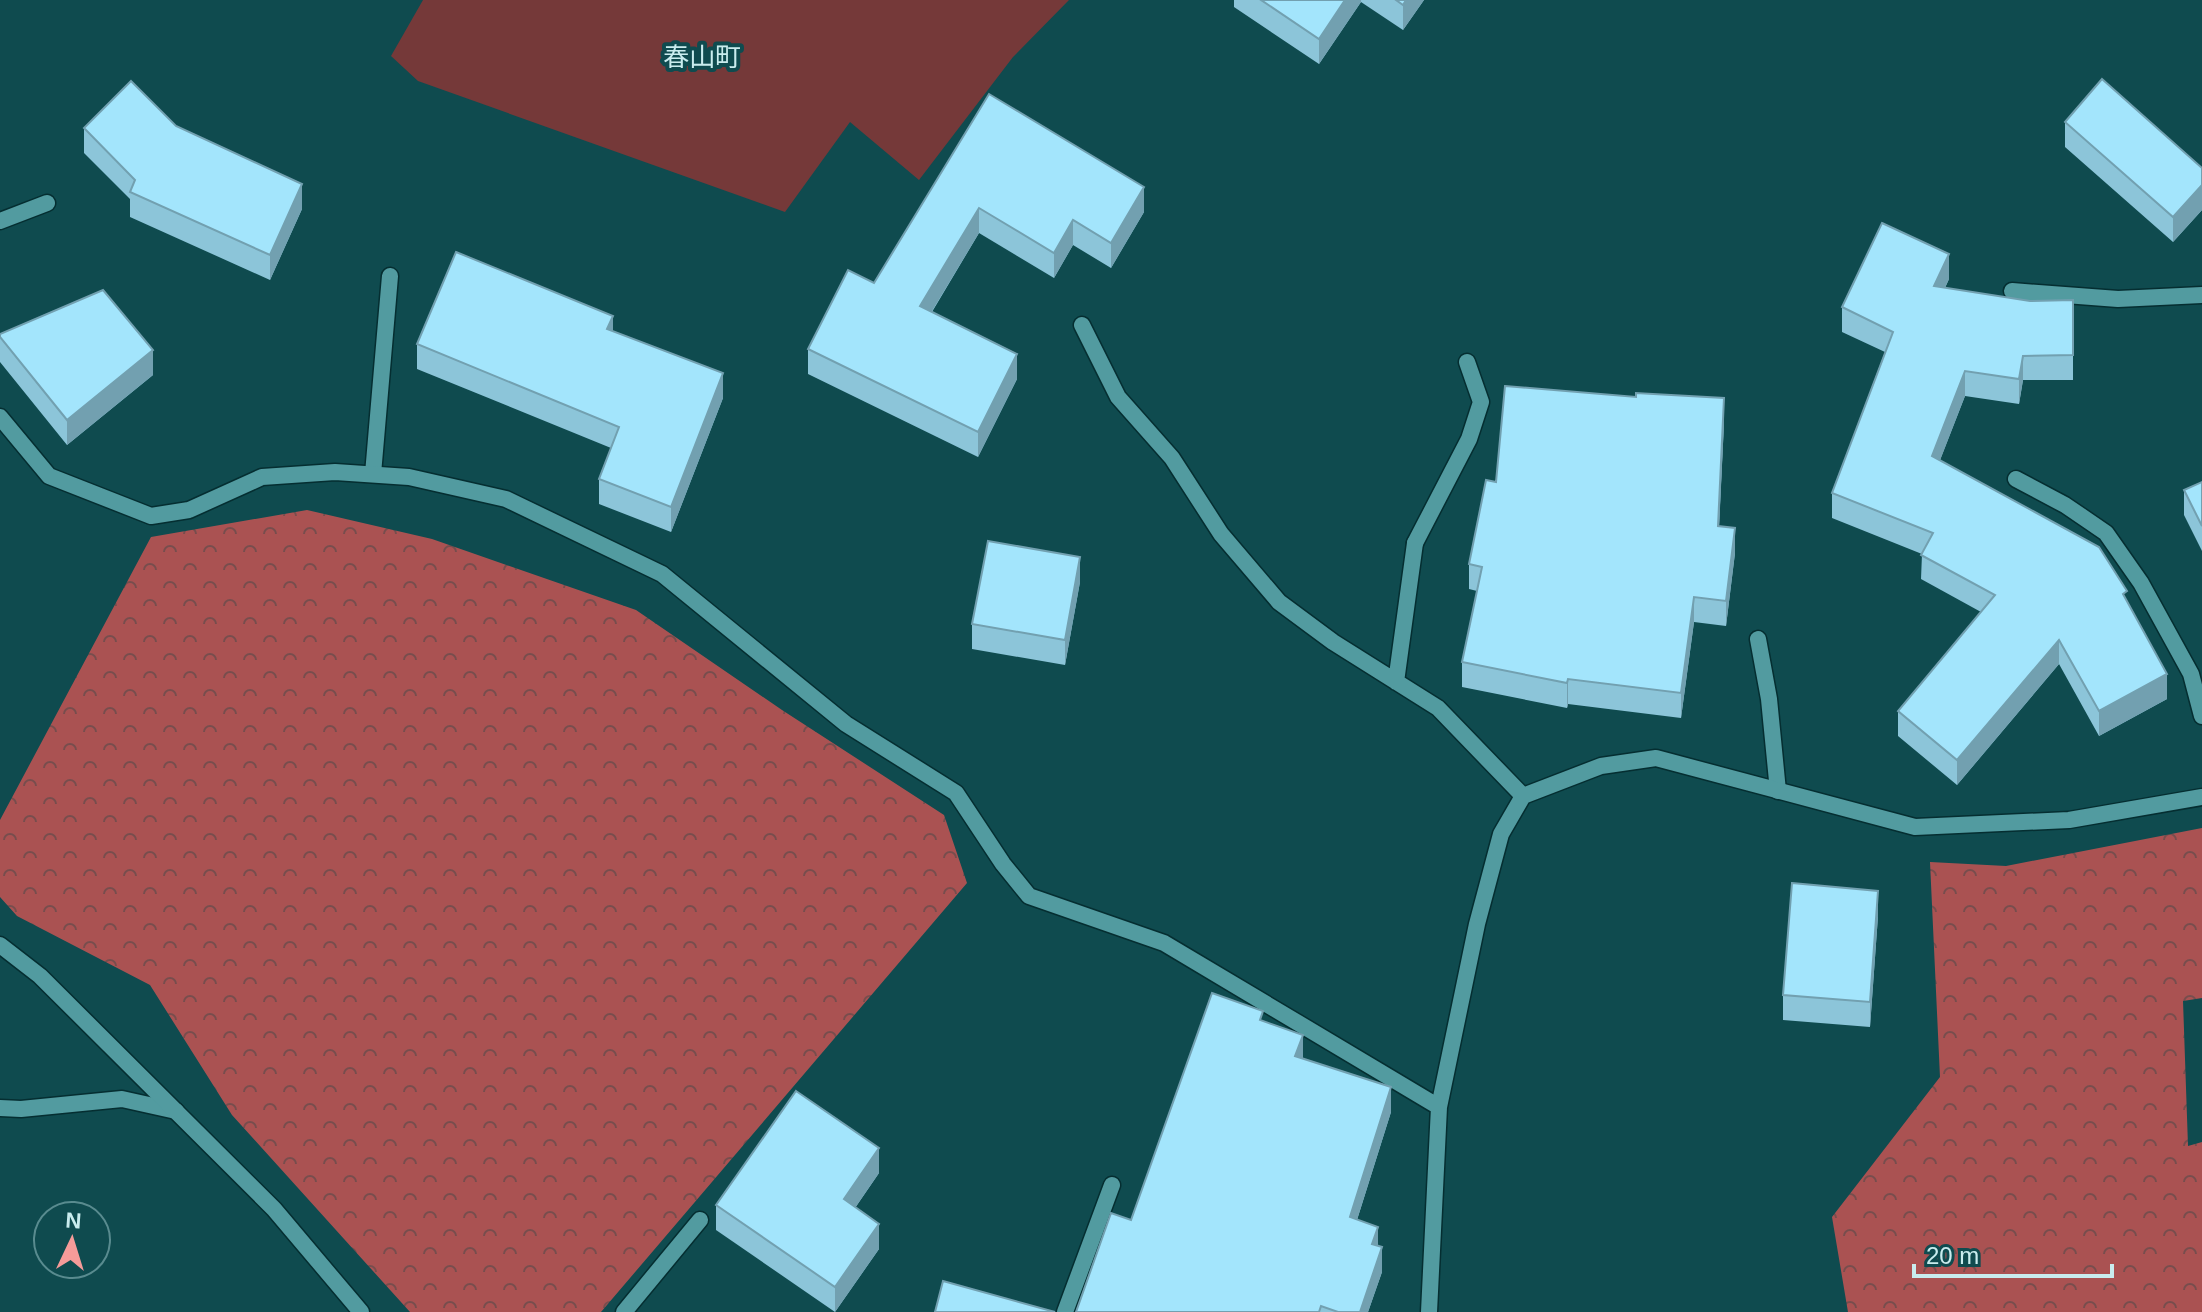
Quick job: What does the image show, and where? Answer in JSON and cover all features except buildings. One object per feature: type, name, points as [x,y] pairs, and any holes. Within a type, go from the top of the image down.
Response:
[{"type":"street","points":[[0,221],[47,203]]},
{"type":"street","points":[[373,474],[390,276]]},
{"type":"street","points":[[2012,291],[2118,299],[2202,295]]},
{"type":"street","points":[[1082,325],[1118,397],[1172,458],[1221,534],[1279,602],[1333,642],[1438,708],[1523,796]]},
{"type":"street","points":[[1396,682],[1415,543],[1469,439],[1481,402],[1467,362]]},
{"type":"street","points":[[0,417],[49,476],[151,516],[189,510],[262,477],[335,472],[409,477],[506,499],[662,574],[846,724],[956,793],[1003,864],[1029,896],[1164,943],[1439,1107]]},
{"type":"street","points":[[2016,479],[2065,505],[2106,533],[2141,583],[2191,674],[2202,716]]},
{"type":"street","points":[[1758,639],[1769,699],[1778,791]]},
{"type":"street","points":[[1429,1312],[1439,1107],[1477,924],[1501,834],[1523,796],[1601,766],[1656,758],[1915,827],[2069,820],[2202,797]]},
{"type":"street","points":[[0,945],[40,976],[274,1209],[361,1312]]},
{"type":"street","points":[[0,1108],[21,1109],[122,1099],[176,1111]]},
{"type":"street","points":[[1065,1312],[1112,1185]]},
{"type":"street","points":[[624,1312],[700,1220]]},
{"type":"shaded area","points":[[423,0],[1069,0],[1013,57],[919,180],[850,122],[785,212],[418,81],[391,56]]},
{"type":"green space","points":[[307,510],[432,539],[636,610],[944,815],[967,883],[601,1312],[410,1312],[232,1115],[150,985],[17,916],[0,897],[0,820],[151,537]]},
{"type":"green space","points":[[2202,828],[2202,998],[2183,1001],[2188,1146],[2202,1142],[2202,1312],[1848,1312],[1832,1217],[1940,1077],[1930,862],[2006,866]]},
{"type":"district","name":"春山町","points":[[702,57]]}]
